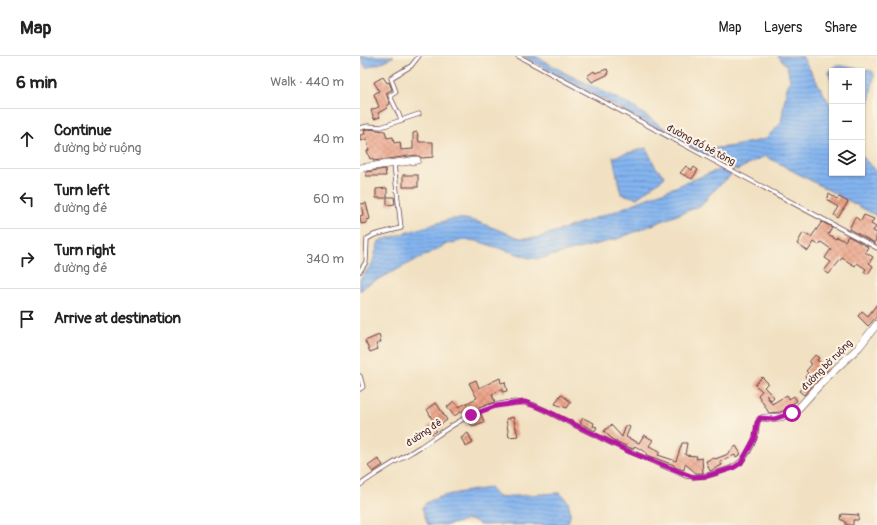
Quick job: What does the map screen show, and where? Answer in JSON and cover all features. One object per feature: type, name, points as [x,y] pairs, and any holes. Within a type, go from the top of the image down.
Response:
[{"type":"street","points":[[360,168],[417,160]]},
{"type":"street","name":"đường bờ ruộng","points":[[764,418],[781,417],[796,411],[824,380],[859,347],[877,324]]},
{"type":"lane","points":[[402,121],[390,96],[396,92],[391,78],[411,66],[419,56]]},
{"type":"lane","name":"đường đổ bê tông","points":[[518,56],[877,248]]},
{"type":"lane","points":[[360,128],[368,126],[381,127],[419,114]]},
{"type":"lane","points":[[360,271],[366,262],[367,239],[374,235],[400,228],[394,164]]},
{"type":"lane","points":[[360,376],[363,388],[360,389]]},
{"type":"lane","name":"đường đê","points":[[360,484],[457,421],[488,408],[514,402],[525,402],[534,405],[630,452],[679,473],[693,477],[726,470],[744,460],[755,438],[759,419],[764,418]]},
{"type":"water","points":[[360,56],[394,56],[381,63],[366,68]]},
{"type":"water","points":[[523,56],[535,56],[569,75],[629,104],[665,129],[709,149],[734,146],[765,139],[781,123],[786,91],[790,80],[787,66],[778,56],[802,56],[829,103],[829,176],[865,176],[865,159],[877,173],[877,216],[765,156],[737,170],[720,163]]},
{"type":"water","points":[[837,65],[854,68],[834,68]]},
{"type":"water","points":[[865,70],[872,71],[874,74],[865,128]]},
{"type":"water","points":[[646,148],[655,166],[665,177],[637,198],[621,194],[613,157]]},
{"type":"water","points":[[720,169],[731,175],[709,195],[702,205],[617,239],[539,259],[530,258],[477,241],[465,240],[447,244],[367,285],[360,291],[360,279],[372,264],[379,241],[451,219],[465,219],[478,222],[520,238],[537,238],[613,212]]},
{"type":"water","points":[[490,488],[498,497],[559,493],[568,503],[570,508],[570,517],[566,525],[479,525],[476,521],[468,520],[448,525],[428,525],[422,508],[426,503],[442,496]]},
{"type":"building","points":[[607,69],[609,74],[592,82],[587,76],[594,71],[595,73]]},
{"type":"building","points":[[383,77],[387,83],[389,82],[392,90],[386,93],[390,104],[386,106],[387,108],[378,113],[380,117],[374,119],[371,110],[379,107],[374,94],[379,91],[374,82]]},
{"type":"building","points":[[364,130],[385,131],[387,138],[393,137],[394,143],[400,142],[401,150],[413,149],[413,133],[417,132],[419,142],[433,142],[433,157],[422,158],[416,155],[373,161],[373,158],[370,159],[367,151],[369,150],[367,139],[360,141],[360,135],[365,134]]},
{"type":"building","points":[[686,166],[692,170],[694,167],[698,170],[692,179],[680,173]]},
{"type":"building","points":[[385,169],[386,176],[366,176],[366,172]]},
{"type":"building","points":[[403,175],[418,175],[418,187],[403,187]]},
{"type":"building","points":[[387,188],[387,197],[394,197],[395,204],[387,205],[387,198],[376,198],[376,189]]},
{"type":"building","points":[[829,194],[837,199],[839,197],[848,202],[838,218],[834,215],[839,207],[827,200]]},
{"type":"building","points":[[366,203],[370,219],[367,220],[367,223],[361,224],[360,216],[363,215],[361,204]]},
{"type":"building","points":[[864,215],[874,219],[871,224],[876,227],[873,231],[877,233],[875,243],[849,229],[855,217],[861,221]]},
{"type":"building","points":[[822,222],[832,227],[828,234],[836,239],[837,237],[845,241],[848,236],[868,247],[865,252],[873,257],[869,263],[873,266],[868,274],[864,272],[866,269],[857,263],[855,266],[842,258],[829,274],[824,271],[831,262],[825,258],[831,249],[821,242],[819,245],[814,242],[808,251],[797,244],[803,233],[811,237]]},
{"type":"building","points":[[877,304],[877,316],[868,326],[858,316],[862,311],[868,316]]},
{"type":"building","points":[[379,335],[381,342],[376,344],[378,349],[370,352],[365,341]]},
{"type":"building","points":[[815,355],[819,358],[817,360],[828,369],[804,395],[799,391],[808,380],[805,377],[808,373],[806,371],[812,364],[809,362]]},
{"type":"building","points":[[762,377],[768,383],[764,387],[774,397],[771,400],[766,395],[772,404],[787,395],[789,399],[794,396],[797,401],[792,404],[793,407],[780,412],[769,413],[758,395],[762,391],[755,385]]},
{"type":"building","points":[[500,378],[501,383],[505,382],[507,391],[502,392],[502,389],[492,394],[495,402],[474,410],[472,406],[454,416],[447,407],[454,401],[459,407],[477,398],[469,383],[476,380],[479,388]]},
{"type":"building","points":[[561,394],[571,402],[567,408],[555,404]]},
{"type":"building","points":[[435,403],[447,420],[435,429],[437,431],[432,434],[428,427],[434,423],[427,409]]},
{"type":"building","points":[[481,414],[484,422],[473,426],[469,423],[468,420]]},
{"type":"building","points":[[513,417],[518,436],[509,437],[506,419]]},
{"type":"building","points":[[583,418],[594,423],[593,426],[597,427],[595,431],[580,423]]},
{"type":"building","points":[[611,425],[622,437],[626,425],[630,427],[626,437],[639,443],[644,435],[653,440],[649,446],[660,451],[658,455],[676,461],[682,443],[687,443],[685,455],[697,456],[696,459],[702,458],[703,473],[696,473],[685,464],[684,470],[674,467],[674,465],[646,455],[647,453],[635,446],[633,449],[613,440],[604,431]]},
{"type":"building","points":[[468,433],[473,443],[466,447],[461,438]]},
{"type":"building","points":[[736,446],[741,454],[736,457],[735,455],[720,462],[722,465],[710,471],[706,461],[726,455]]},
{"type":"building","points":[[378,459],[383,465],[373,472],[368,466]]},
{"type":"building","points":[[842,514],[859,515],[858,520],[853,520],[853,525],[846,525],[846,522],[841,519]]},
{"type":"route","points":[[471,415],[496,406],[519,401],[525,402],[545,410],[584,431],[630,452],[686,476],[696,477],[707,476],[733,468],[741,463],[755,438],[757,423],[760,418],[774,419],[792,413]]}]
